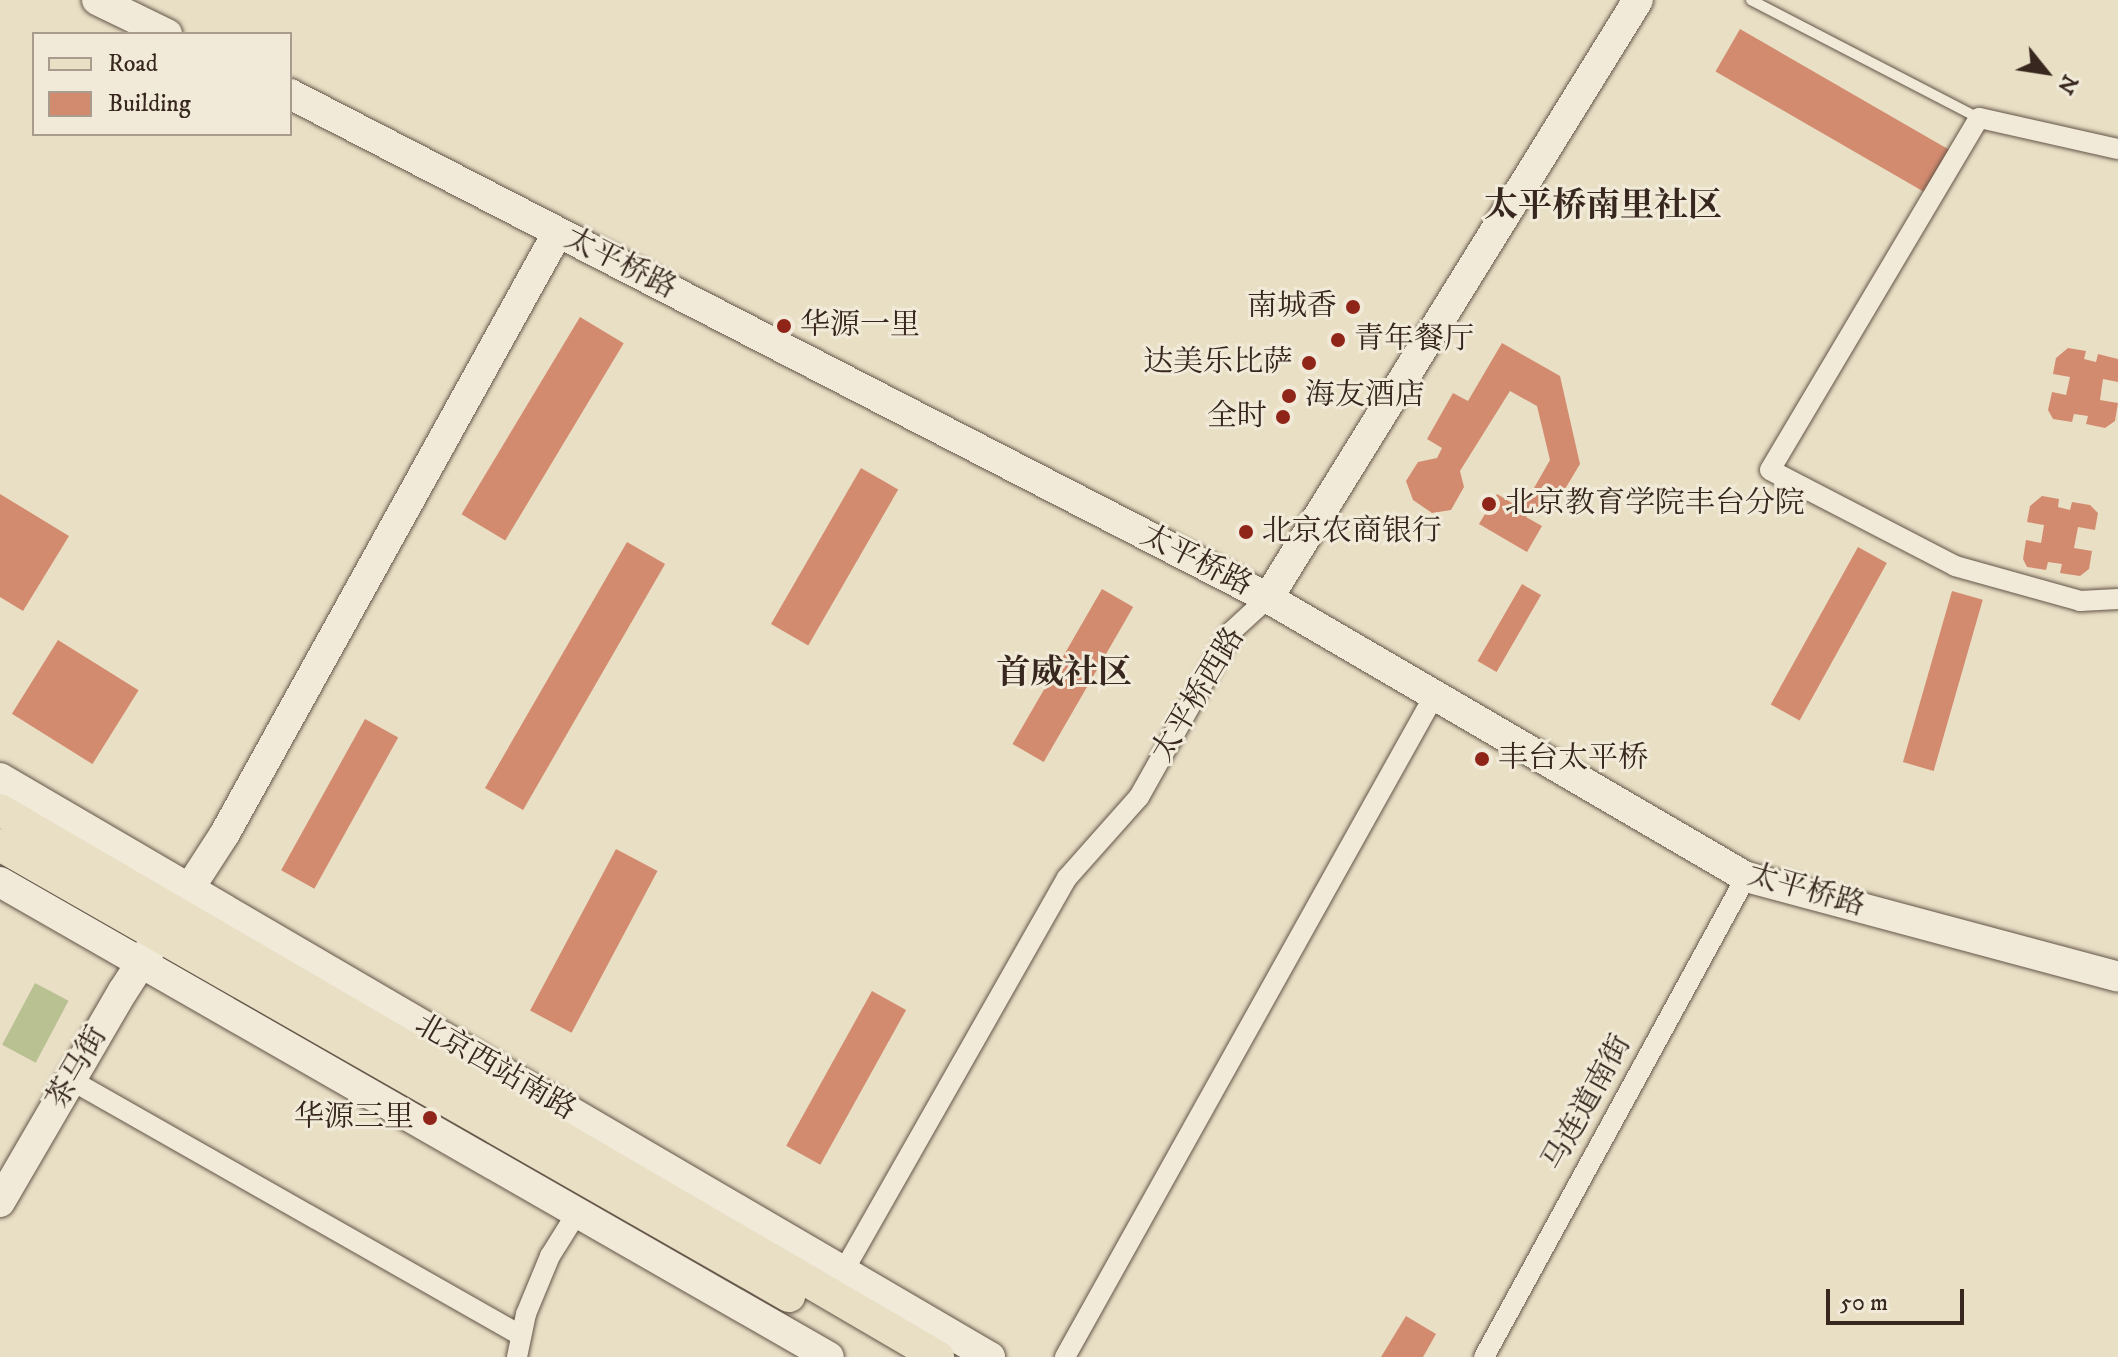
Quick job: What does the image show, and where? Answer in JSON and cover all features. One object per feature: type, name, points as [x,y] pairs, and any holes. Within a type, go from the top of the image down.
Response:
[{"type":"main road","name":"北京西站南路","points":[[0,810],[168,925],[895,1357]]},
{"type":"main road","name":"北京西站南路","points":[[0,845],[168,925],[938,1357]]},
{"type":"street","points":[[97,0],[163,32]]},
{"type":"street","name":"太平桥西路","points":[[843,1272],[1067,878],[1139,797],[1232,631],[1268,598],[1638,0]]},
{"type":"street","name":"太平桥路","points":[[292,95],[1268,598],[1746,877],[2118,977]]},
{"type":"street","points":[[2118,149],[1979,118],[1770,470],[1955,566],[2080,601],[2118,599]]},
{"type":"street","name":"茶马街","points":[[0,1202],[71,1080],[168,925],[558,232]]},
{"type":"street","points":[[1065,1357],[1434,696]]},
{"type":"street","name":"北京西站南路","points":[[0,778],[168,925],[577,1213],[829,1357]]},
{"type":"street","name":"马连道南街","points":[[1484,1357],[1746,877]]},
{"type":"street","name":"北京西站南路","points":[[0,882],[168,925],[843,1272],[990,1357]]},
{"type":"street","points":[[71,1080],[520,1335]]},
{"type":"street","points":[[517,1357],[520,1335],[550,1256],[577,1213]]},
{"type":"lane","points":[[1751,0],[1979,118]]},
{"type":"green space","points":[[35,983],[69,1001],[36,1063],[2,1045]]},
{"type":"building","points":[[1740,29],[1951,151],[1927,193],[1716,71]]},
{"type":"building","points":[[580,317],[624,343],[505,540],[462,514]]},
{"type":"building","points":[[1502,343],[1560,376],[1580,464],[1550,514],[1534,505],[1526,517],[1542,526],[1527,552],[1479,524],[1497,494],[1522,509],[1550,460],[1537,406],[1510,391],[1460,471],[1464,487],[1451,510],[1432,513],[1413,500],[1406,481],[1418,462],[1437,458],[1442,448],[1427,439],[1453,393],[1468,401]]},
{"type":"building","points":[[2068,348],[2086,351],[2084,359],[2096,362],[2098,354],[2118,359],[2118,382],[2103,379],[2100,400],[2118,403],[2115,421],[2105,428],[2086,424],[2088,416],[2074,414],[2072,422],[2053,419],[2048,410],[2052,392],[2066,395],[2070,377],[2053,374],[2056,358]]},
{"type":"building","points":[[861,468],[898,490],[808,645],[771,624]]},
{"type":"building","points":[[0,494],[69,536],[23,611],[0,597]]},
{"type":"building","points":[[2042,496],[2059,499],[2058,507],[2070,510],[2072,502],[2090,505],[2098,513],[2095,530],[2078,527],[2074,548],[2092,551],[2089,569],[2080,576],[2060,573],[2062,564],[2048,562],[2046,570],[2027,567],[2023,559],[2026,540],[2041,543],[2044,525],[2027,522],[2030,506]]},
{"type":"building","points":[[627,542],[665,564],[523,810],[485,788]]},
{"type":"building","points":[[1858,547],[1887,563],[1800,720],[1771,704]]},
{"type":"building","points":[[1522,584],[1541,595],[1497,672],[1478,661]]},
{"type":"building","points":[[1102,589],[1133,607],[1044,762],[1012,744]]},
{"type":"building","points":[[1952,591],[1983,600],[1934,771],[1903,762]]},
{"type":"building","points":[[58,640],[139,690],[92,764],[12,714]]},
{"type":"building","points":[[365,719],[398,737],[314,889],[281,870]]},
{"type":"building","points":[[616,849],[657,871],[572,1033],[530,1011]]},
{"type":"building","points":[[872,991],[906,1010],[820,1165],[786,1146]]},
{"type":"building","points":[[1406,1316],[1436,1334],[1423,1357],[1381,1357]]},
{"type":"place","name":"南城香","points":[[1353,307]]},
{"type":"place","name":"华源一里","points":[[784,326]]},
{"type":"place","name":"青年餐厅","points":[[1338,340]]},
{"type":"place","name":"达美乐比萨","points":[[1309,363]]},
{"type":"place","name":"海友酒店","points":[[1289,396]]},
{"type":"place","name":"全时","points":[[1283,417]]},
{"type":"place","name":"北京教育学院丰台分院","points":[[1489,504]]},
{"type":"place","name":"北京农商银行","points":[[1246,532]]},
{"type":"place","name":"丰台太平桥","points":[[1482,759]]},
{"type":"place","name":"华源三里","points":[[430,1118]]},
{"type":"district","name":"太平桥南里社区","points":[[1603,207]]},
{"type":"district","name":"首威社区","points":[[1064,674]]}]
